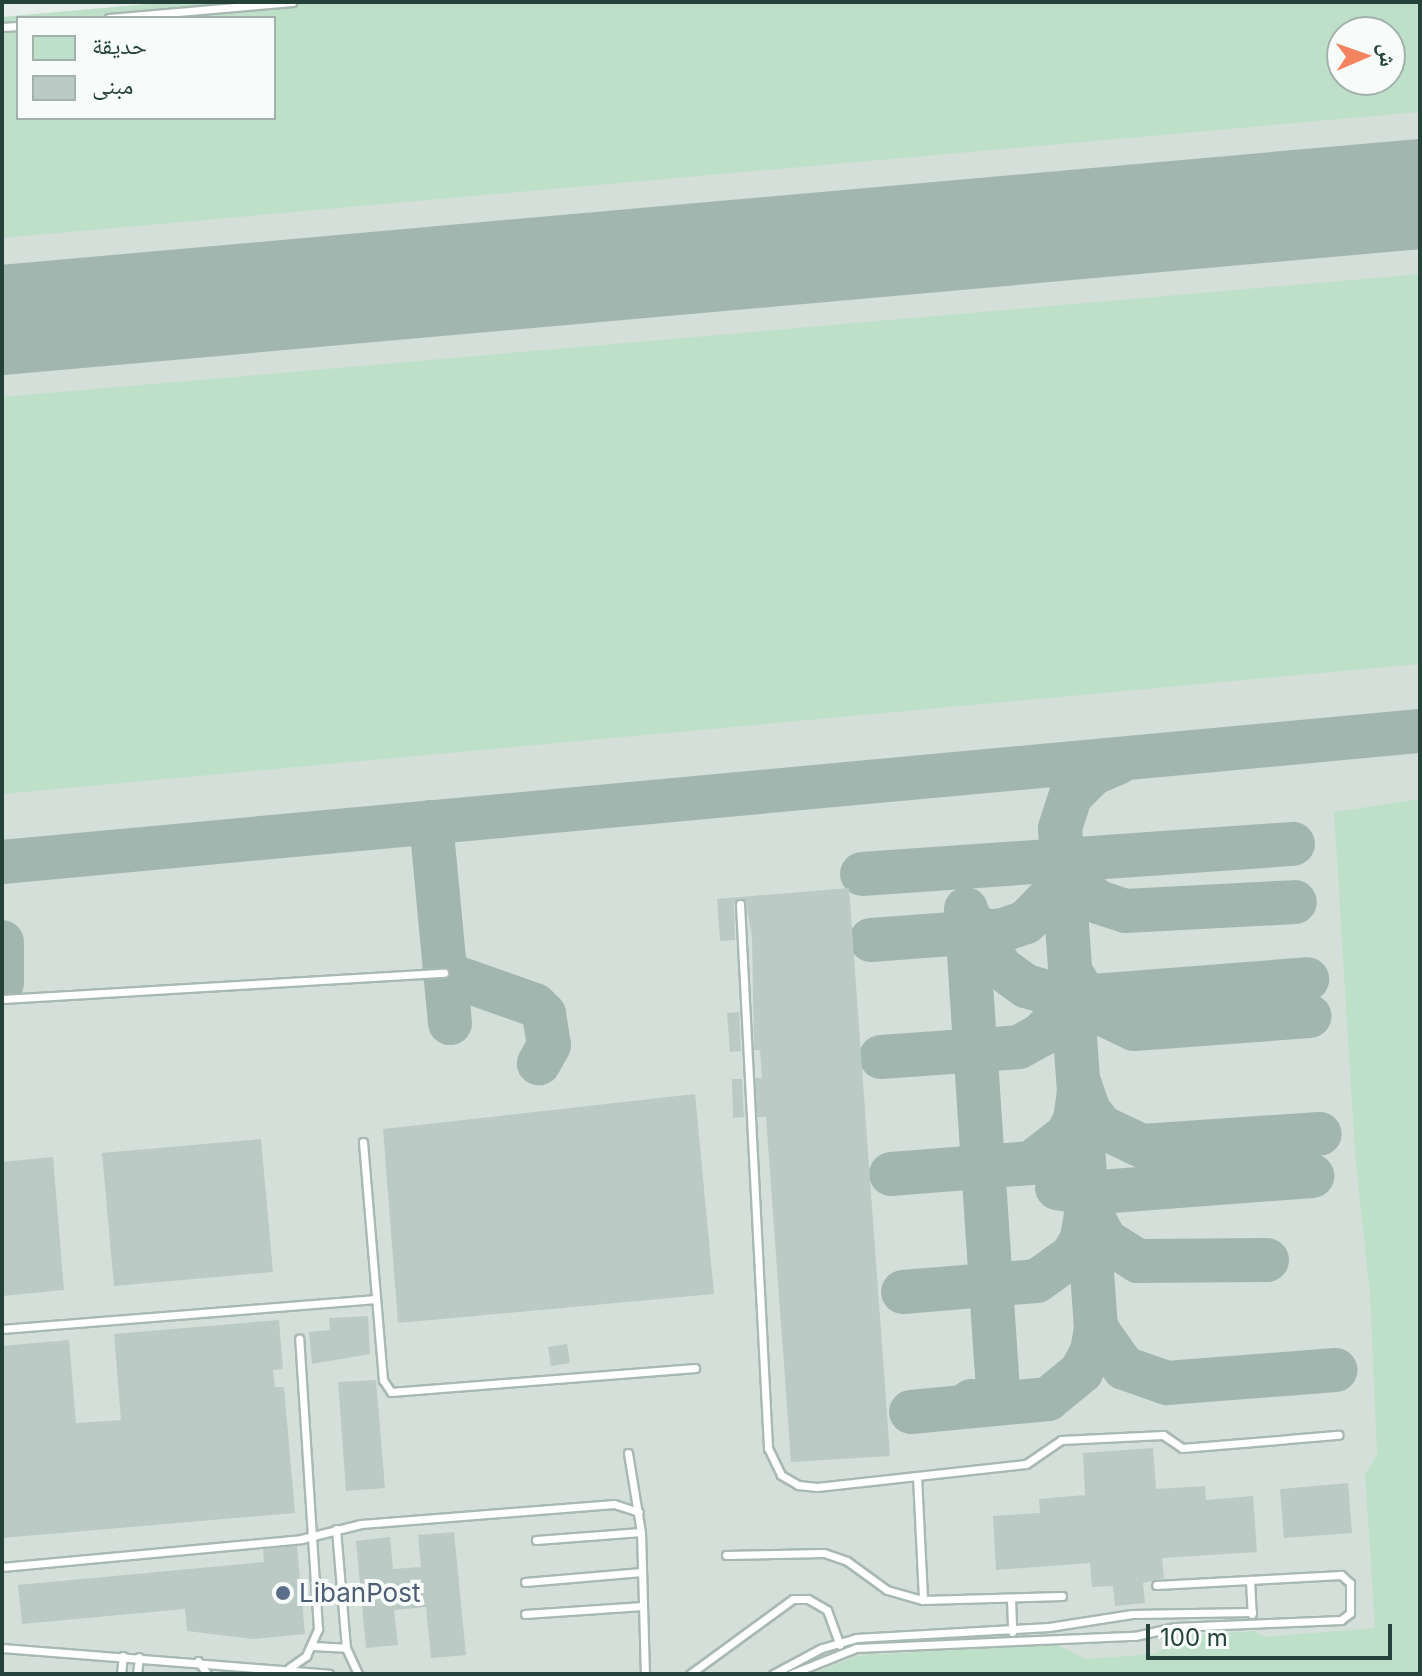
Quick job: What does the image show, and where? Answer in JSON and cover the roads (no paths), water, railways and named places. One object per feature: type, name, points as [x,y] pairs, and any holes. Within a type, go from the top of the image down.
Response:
[{"type":"lane","points":[[132,16],[292,2]]},
{"type":"lane","points":[[740,904],[770,1458],[781,1475],[807,1487],[1032,1463],[1046,1446],[1061,1440],[1163,1435],[1182,1448],[1338,1435]]},
{"type":"lane","points":[[2,999],[444,973]]},
{"type":"lane","points":[[363,1142],[383,1380],[396,1393],[695,1368]]},
{"type":"lane","points":[[2,1329],[376,1299]]},
{"type":"lane","points":[[289,1668],[312,1646],[318,1629],[299,1339]]},
{"type":"lane","points":[[628,1453],[641,1532],[645,1674]]},
{"type":"lane","points":[[917,1476],[923,1600]]},
{"type":"lane","points":[[2,1567],[314,1536],[336,1529],[614,1504],[639,1512]]},
{"type":"lane","points":[[336,1529],[346,1648],[358,1674]]},
{"type":"lane","points":[[536,1540],[641,1532]]},
{"type":"lane","points":[[726,1555],[824,1553],[847,1561],[887,1590],[923,1600],[1062,1596]]},
{"type":"lane","points":[[525,1582],[642,1572]]},
{"type":"lane","points":[[791,1674],[841,1651],[1013,1638],[1147,1634],[1175,1627],[1345,1619],[1350,1613],[1350,1583],[1341,1575],[1156,1585]]},
{"type":"lane","points":[[1250,1580],[1253,1624]]},
{"type":"lane","points":[[1011,1598],[1013,1638]]},
{"type":"lane","points":[[690,1674],[793,1599],[815,1602],[827,1610],[841,1651]]},
{"type":"lane","points":[[525,1614],[643,1606]]},
{"type":"lane","points":[[773,1674],[839,1642],[1146,1615],[1252,1612]]},
{"type":"lane","points":[[1146,1615],[1147,1634]]},
{"type":"lane","points":[[312,1646],[346,1648]]},
{"type":"lane","points":[[2,1648],[289,1668],[329,1674]]},
{"type":"lane","points":[[121,1674],[123,1656]]},
{"type":"lane","points":[[137,1674],[139,1657]]},
{"type":"lane","points":[[198,1661],[207,1674]]},
{"type":"lane","points":[[240,1674],[242,1665]]},
{"type":"place","name":"LibanPost","points":[[283,1593]]}]
